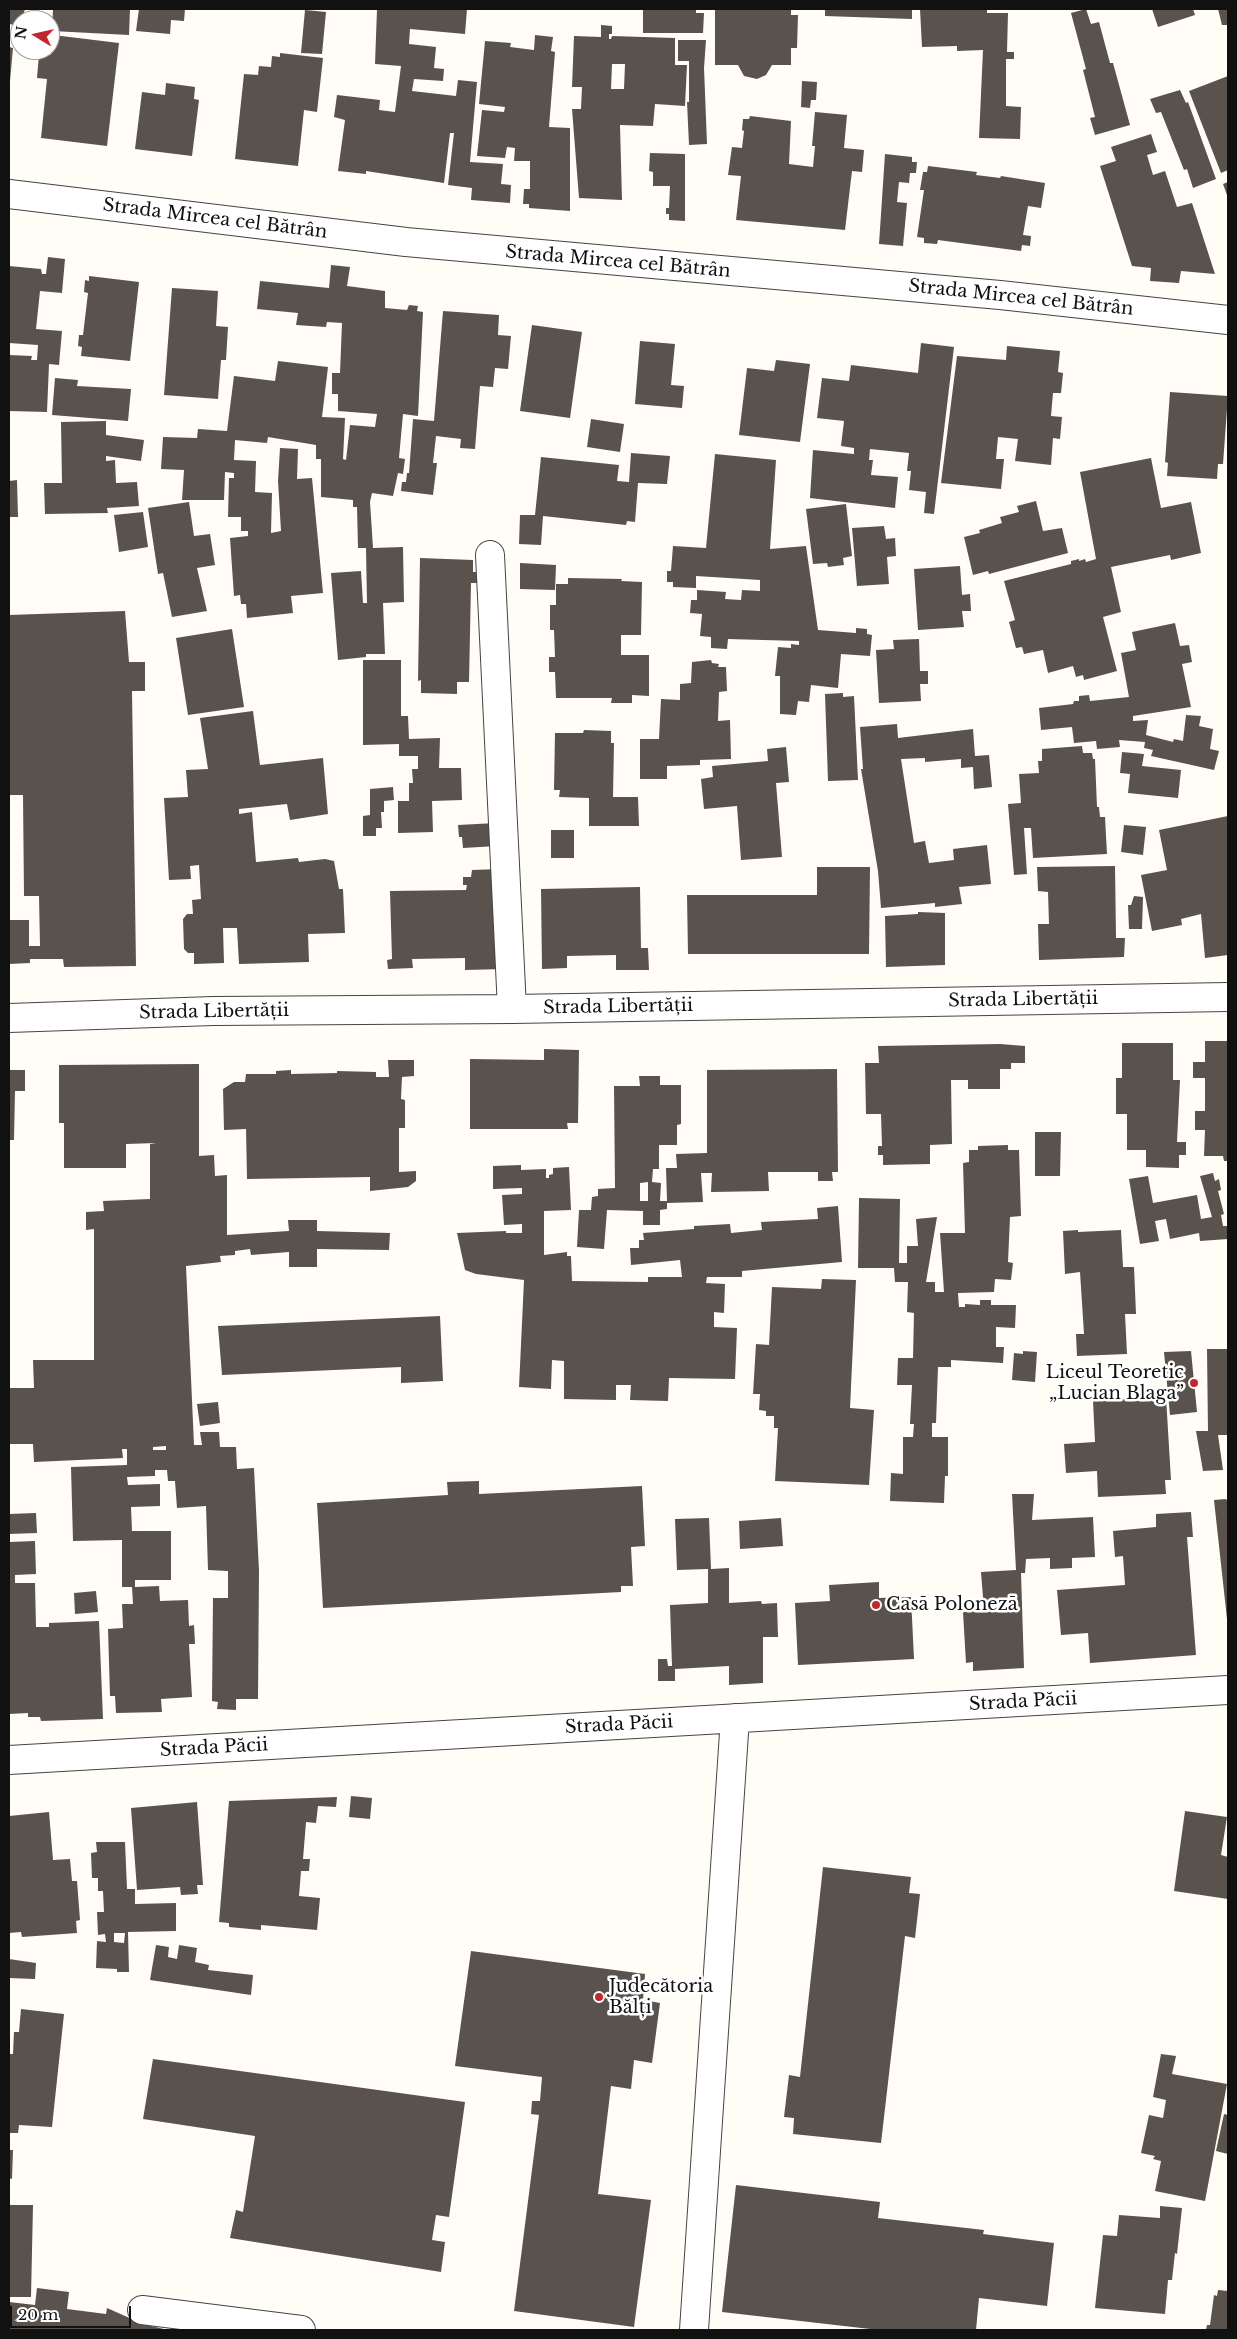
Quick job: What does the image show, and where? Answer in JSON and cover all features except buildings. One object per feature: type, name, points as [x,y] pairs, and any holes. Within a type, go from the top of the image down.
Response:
[{"type":"street","name":"Strada Mircea cel Bătrân","points":[[9,194],[406,242],[1000,295],[1228,320]]},
{"type":"street","points":[[490,555],[512,1009]]},
{"type":"street","name":"Strada Libertății","points":[[9,1018],[213,1011],[512,1009],[1228,997]]},
{"type":"street","name":"Strada Păcii","points":[[9,1760],[1228,1690]]},
{"type":"street","points":[[694,2330],[735,1718]]},
{"type":"street","points":[[142,2310],[301,2330]]},
{"type":"place","name":"Liceul Teoretic „Lucian Blaga”","points":[[1194,1383]]},
{"type":"place","name":"Casā Polonezā","points":[[876,1605]]},
{"type":"place","name":"Judecătoria Bălți","points":[[599,1997]]}]
